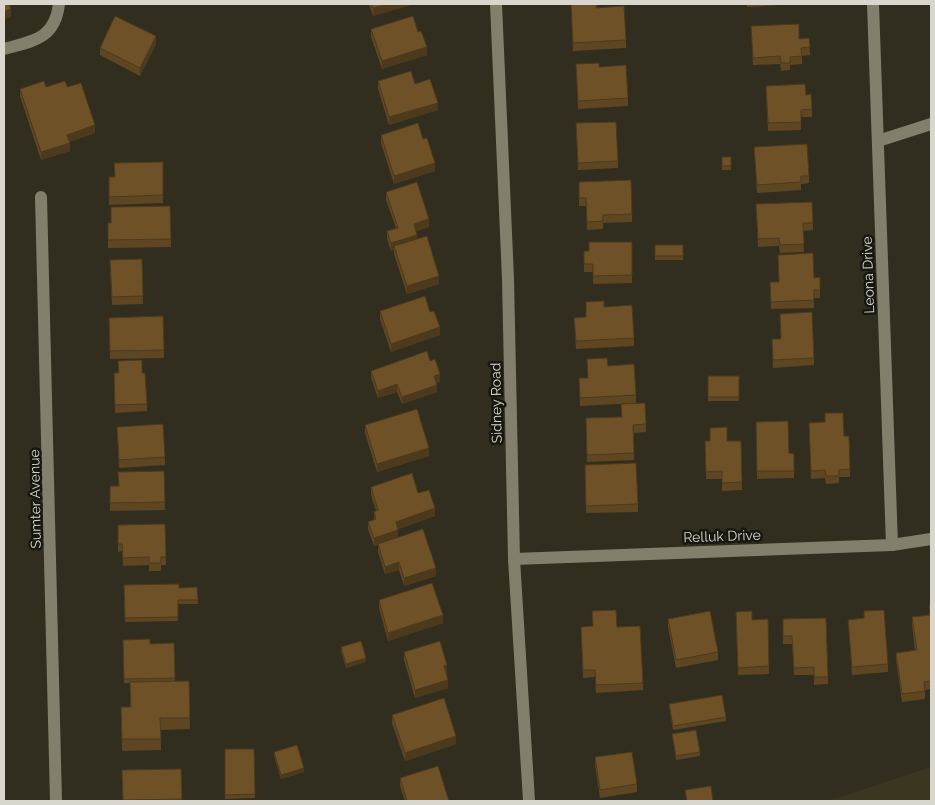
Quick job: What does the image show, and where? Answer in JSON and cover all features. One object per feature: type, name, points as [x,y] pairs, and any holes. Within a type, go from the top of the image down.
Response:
[{"type":"street","points":[[4,49],[36,40],[46,35],[52,28],[59,4]]},
{"type":"street","name":"Sidney Road","points":[[496,4],[508,279],[514,559],[529,801]]},
{"type":"street","name":"Leona Drive","points":[[873,4],[892,545]]},
{"type":"street","points":[[878,141],[931,124]]},
{"type":"street","name":"Sumter Avenue","points":[[41,197],[56,801]]},
{"type":"street","name":"Relluk Drive","points":[[514,559],[892,545],[931,539]]},
{"type":"shaded area","points":[[931,767],[931,801],[828,801]]},
{"type":"building","points":[[4,4],[9,4],[11,9],[4,12]]},
{"type":"building","points":[[371,4],[388,4],[373,8]]},
{"type":"building","points":[[571,4],[597,4],[596,8],[624,6],[626,40],[573,43]]},
{"type":"building","points":[[115,16],[156,36],[140,68],[100,48]]},
{"type":"building","points":[[413,16],[418,32],[421,31],[427,47],[382,61],[371,29]]},
{"type":"building","points":[[799,24],[799,39],[809,38],[810,47],[801,48],[802,56],[790,57],[790,63],[781,63],[780,56],[753,58],[751,26]]},
{"type":"building","points":[[599,63],[599,67],[626,65],[628,98],[578,101],[576,64]]},
{"type":"building","points":[[411,71],[415,84],[430,79],[438,103],[389,117],[378,81]]},
{"type":"building","points":[[44,81],[46,87],[65,81],[67,87],[81,83],[95,125],[67,135],[70,143],[41,152],[20,89]]},
{"type":"building","points":[[805,84],[806,95],[811,94],[812,109],[801,110],[801,122],[768,123],[766,86]]},
{"type":"building","points":[[616,122],[618,161],[578,163],[576,123]]},
{"type":"building","points":[[418,123],[423,139],[427,138],[435,163],[394,176],[381,135]]},
{"type":"building","points":[[807,144],[809,176],[801,176],[801,182],[757,185],[754,147]]},
{"type":"building","points":[[722,157],[731,157],[731,166],[722,166]]},
{"type":"building","points":[[163,162],[163,195],[109,197],[109,177],[115,177],[114,163]]},
{"type":"building","points":[[631,180],[632,214],[603,215],[603,221],[587,222],[586,198],[579,198],[579,182]]},
{"type":"building","points":[[417,182],[429,219],[414,224],[417,235],[391,243],[387,231],[398,228],[386,192]]},
{"type":"building","points":[[812,202],[813,223],[803,223],[804,244],[780,245],[779,238],[758,239],[756,204]]},
{"type":"building","points":[[170,206],[171,239],[108,240],[108,223],[111,223],[111,207]]},
{"type":"building","points":[[427,236],[439,276],[407,286],[394,246]]},
{"type":"building","points":[[589,242],[632,242],[632,275],[593,276],[593,264],[584,264],[584,251],[589,251]]},
{"type":"building","points":[[655,245],[683,245],[683,256],[655,256]]},
{"type":"building","points":[[813,253],[814,278],[820,277],[820,290],[814,290],[814,300],[771,302],[770,282],[779,282],[778,255]]},
{"type":"building","points":[[142,259],[143,296],[112,297],[110,260]]},
{"type":"building","points":[[425,296],[430,312],[434,311],[440,327],[391,344],[380,311]]},
{"type":"building","points":[[604,301],[604,307],[632,305],[634,338],[576,341],[574,318],[586,317],[586,302]]},
{"type":"building","points":[[812,312],[814,358],[773,360],[772,339],[781,339],[780,314]]},
{"type":"building","points":[[163,316],[164,350],[110,351],[109,318]]},
{"type":"building","points":[[427,351],[430,361],[435,359],[440,374],[434,376],[437,385],[402,397],[397,384],[378,391],[371,371]]},
{"type":"building","points":[[607,358],[608,366],[634,364],[636,395],[580,398],[579,378],[588,378],[587,359]]},
{"type":"building","points":[[142,360],[142,373],[145,373],[147,404],[115,405],[114,373],[119,373],[118,361]]},
{"type":"building","points":[[708,376],[739,376],[739,397],[708,397]]},
{"type":"building","points":[[645,403],[646,424],[633,425],[634,453],[587,455],[586,418],[622,417],[621,404]]},
{"type":"building","points":[[417,409],[429,448],[377,464],[365,425]]},
{"type":"building","points":[[825,413],[843,413],[844,436],[849,436],[850,469],[839,470],[839,476],[826,476],[825,470],[811,471],[809,423],[825,422]]},
{"type":"building","points":[[788,421],[789,453],[794,454],[794,471],[757,471],[756,422]]},
{"type":"building","points":[[163,424],[165,457],[119,460],[117,427]]},
{"type":"building","points":[[727,427],[727,441],[741,441],[742,482],[722,483],[722,471],[706,472],[705,441],[710,441],[710,428]]},
{"type":"building","points":[[636,463],[638,504],[586,506],[585,465]]},
{"type":"building","points":[[164,471],[165,502],[110,503],[110,486],[119,486],[118,472]]},
{"type":"building","points":[[412,473],[418,493],[429,490],[435,508],[396,522],[398,530],[374,538],[368,522],[376,519],[374,512],[378,510],[371,487]]},
{"type":"building","points":[[165,524],[166,557],[161,557],[161,563],[149,563],[149,557],[123,558],[122,544],[118,544],[118,525]]},
{"type":"building","points":[[423,529],[436,568],[404,578],[399,562],[385,567],[378,544]]},
{"type":"building","points":[[432,583],[443,615],[388,633],[379,600]]},
{"type":"building","points":[[179,584],[179,588],[197,587],[198,600],[178,600],[178,617],[125,618],[124,585]]},
{"type":"building","points":[[929,605],[931,605],[931,681],[924,682],[925,691],[902,694],[896,653],[917,650],[912,617],[930,615]]},
{"type":"building","points":[[616,610],[617,627],[640,626],[643,683],[596,685],[595,670],[583,670],[581,627],[593,626],[592,611]]},
{"type":"building","points":[[884,610],[888,664],[852,667],[848,620],[864,618],[864,611]]},
{"type":"building","points":[[710,611],[718,652],[676,660],[668,619]]},
{"type":"building","points":[[752,611],[752,620],[768,619],[769,666],[738,668],[736,612]]},
{"type":"building","points":[[826,618],[828,677],[814,677],[814,667],[794,668],[792,636],[783,636],[783,619]]},
{"type":"building","points":[[150,639],[150,644],[174,643],[175,678],[124,679],[123,640]]},
{"type":"building","points":[[361,641],[366,658],[346,664],[341,647]]},
{"type":"building","points":[[440,641],[447,665],[444,666],[448,680],[415,690],[404,652]]},
{"type":"building","points":[[189,681],[190,718],[160,718],[161,739],[122,739],[121,707],[131,707],[130,682]]},
{"type":"building","points":[[722,695],[726,717],[673,726],[669,704]]},
{"type":"building","points":[[444,698],[456,736],[405,753],[392,715]]},
{"type":"building","points":[[696,730],[700,752],[676,756],[672,734]]},
{"type":"building","points":[[297,745],[304,768],[281,775],[274,752]]},
{"type":"building","points":[[225,749],[254,749],[255,794],[225,795]]},
{"type":"building","points":[[632,752],[637,784],[600,790],[595,757]]},
{"type":"building","points":[[438,766],[449,801],[407,801],[400,778]]},
{"type":"building","points":[[181,769],[182,799],[123,800],[122,770]]},
{"type":"building","points":[[711,786],[713,801],[687,801],[685,790]]}]
